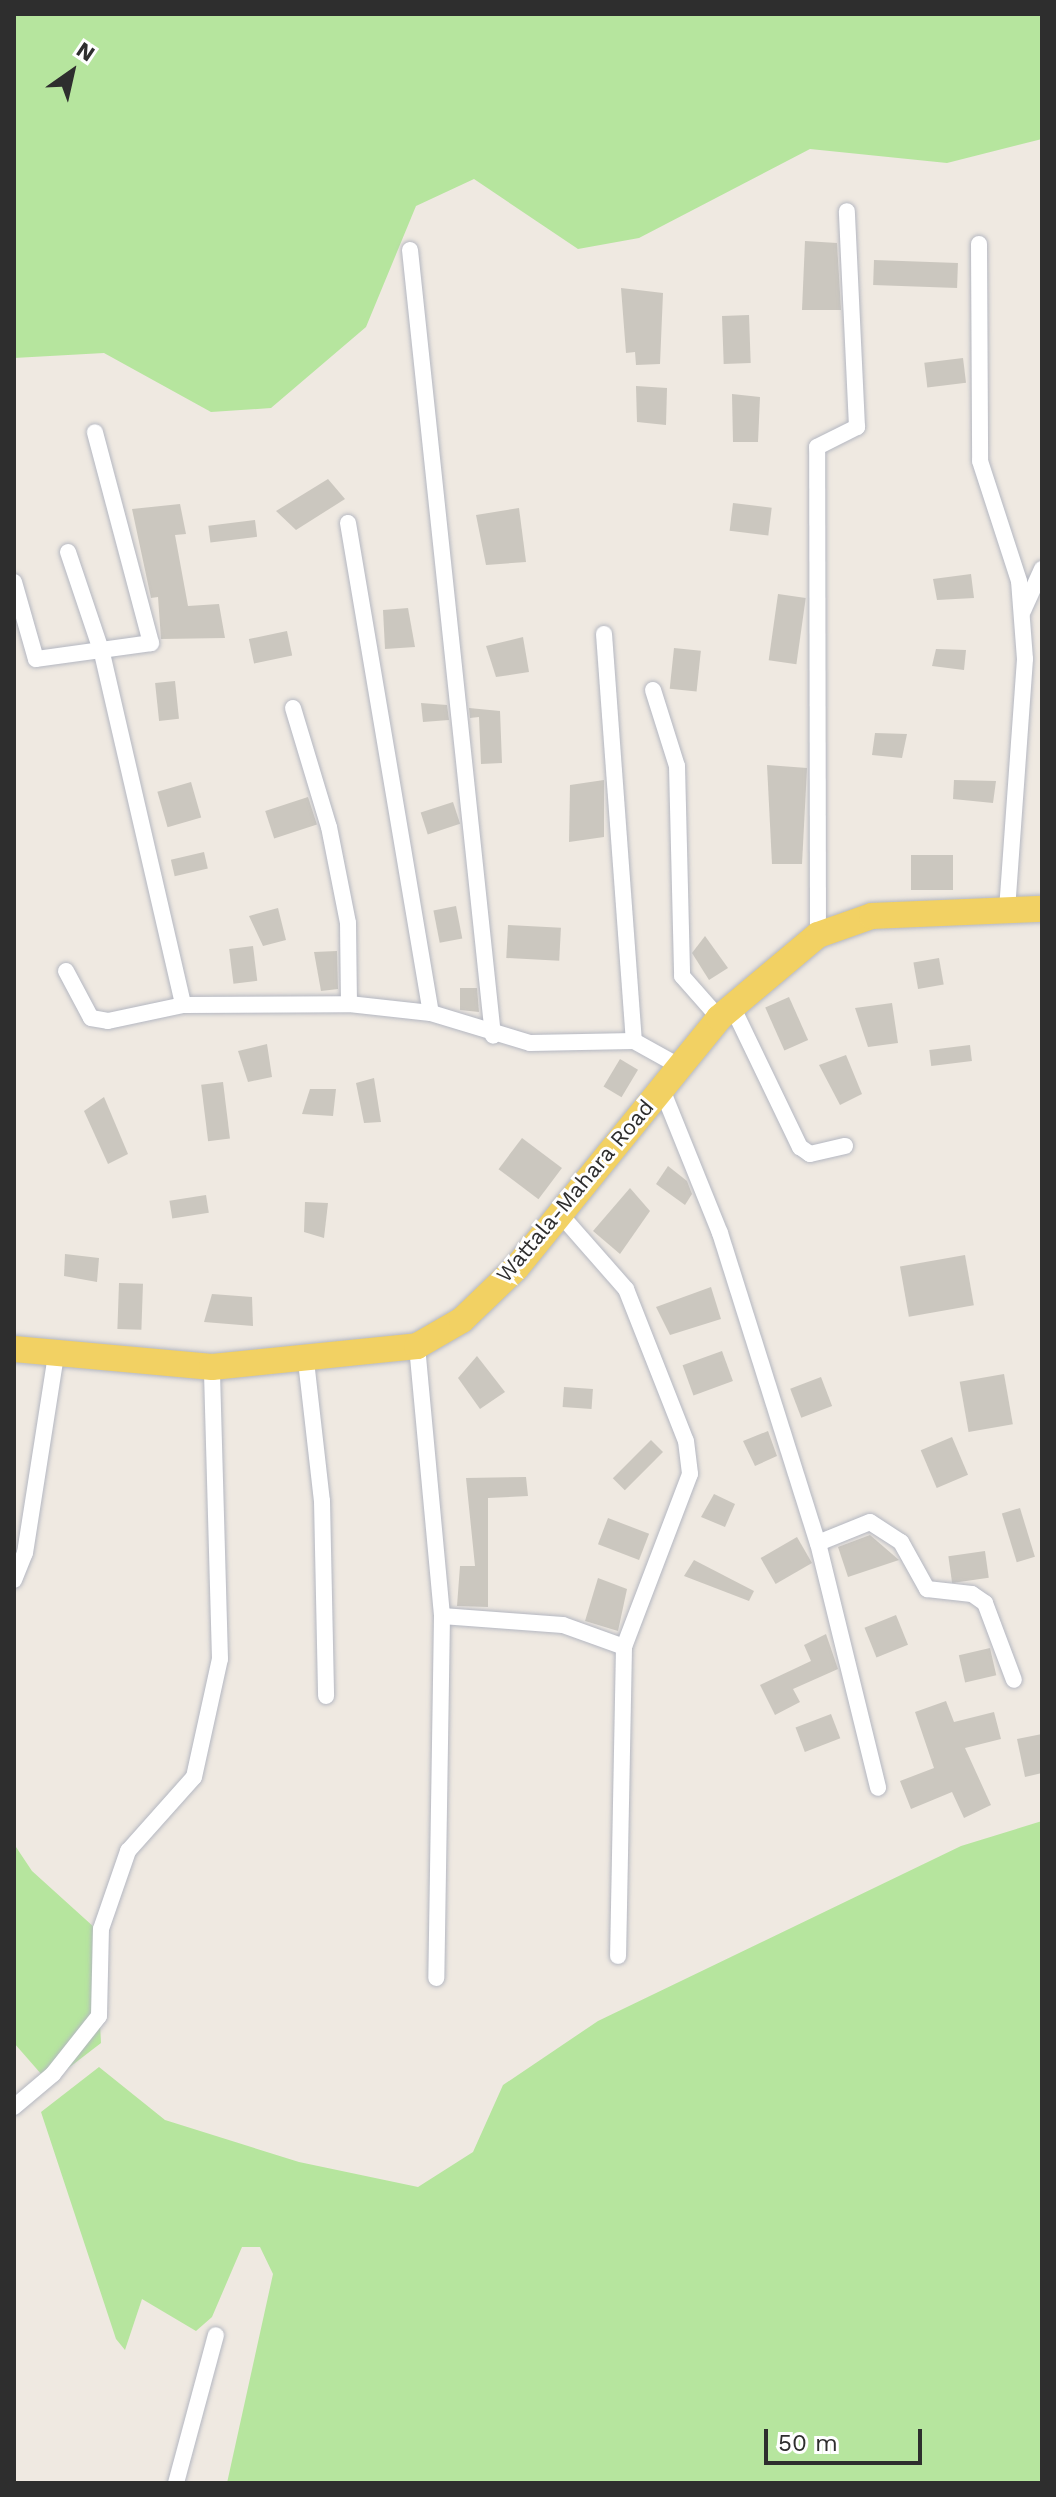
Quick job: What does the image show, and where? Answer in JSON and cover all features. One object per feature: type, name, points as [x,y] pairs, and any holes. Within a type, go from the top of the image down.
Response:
[{"type":"main road","name":"Wattala-Mahara Road","points":[[14,1349],[212,1367],[306,1361],[417,1346],[462,1320],[560,1214],[661,1087],[726,1012],[818,935],[872,916],[1042,909]]},
{"type":"street","points":[[818,935],[817,447],[857,427],[847,211]]},
{"type":"street","points":[[979,244],[980,461],[1019,581],[1022,615],[1007,911]]},
{"type":"street","points":[[410,250],[493,1036]]},
{"type":"street","points":[[14,582],[36,659],[102,653],[151,643],[95,432]]},
{"type":"street","points":[[348,523],[431,1013]]},
{"type":"street","points":[[68,552],[102,653],[183,1005]]},
{"type":"street","points":[[1022,615],[1042,569]]},
{"type":"street","points":[[604,634],[637,1008],[634,1041]]},
{"type":"street","points":[[653,690],[677,766],[682,976],[726,1012],[800,1147],[810,1154],[845,1146]]},
{"type":"street","points":[[293,708],[329,827],[348,923],[349,1004]]},
{"type":"street","points":[[66,971],[91,1018],[108,1021],[183,1005],[349,1004],[431,1013],[493,1036],[530,1043],[634,1041],[679,1066]]},
{"type":"street","points":[[661,1087],[720,1233],[818,1543],[878,1788]]},
{"type":"street","points":[[560,1214],[626,1289],[686,1441],[690,1474],[624,1647],[618,1956]]},
{"type":"street","points":[[417,1346],[442,1616],[436,1978]]},
{"type":"street","points":[[14,1580],[25,1553],[56,1355]]},
{"type":"street","points":[[306,1361],[322,1501],[326,1696]]},
{"type":"street","points":[[14,2107],[53,2074],[99,2016],[101,1929],[128,1851],[194,1777],[220,1659],[212,1367]]},
{"type":"street","points":[[818,1543],[870,1522],[901,1542],[927,1589],[972,1594],[985,1603],[1014,1680]]},
{"type":"street","points":[[442,1616],[563,1625],[624,1647]]},
{"type":"street","points":[[176,2483],[216,2335]]},
{"type":"green space","points":[[14,14],[1042,14],[1042,139],[947,163],[810,149],[639,238],[578,249],[474,179],[416,206],[366,327],[271,408],[211,412],[104,353],[14,358]]},
{"type":"green space","points":[[1042,1821],[1042,2483],[227,2483],[273,2274],[260,2247],[242,2247],[212,2317],[196,2331],[142,2299],[125,2350],[116,2339],[41,2112],[99,2067],[165,2120],[299,2162],[418,2187],[473,2152],[503,2085],[598,2021],[961,1846]]},
{"type":"green space","points":[[14,1844],[32,1871],[95,1928],[101,2043],[49,2083],[14,2043]]},
{"type":"building","points":[[805,241],[837,243],[841,310],[802,310]]},
{"type":"building","points":[[874,260],[958,263],[957,288],[873,285]]},
{"type":"building","points":[[621,288],[663,293],[660,364],[636,365],[635,352],[626,353]]},
{"type":"building","points":[[749,315],[751,363],[724,364],[722,316]]},
{"type":"building","points":[[963,358],[966,383],[927,388],[924,363]]},
{"type":"building","points":[[636,386],[667,388],[666,425],[637,422]]},
{"type":"building","points":[[732,394],[760,397],[758,442],[733,442]]},
{"type":"building","points":[[328,479],[345,499],[296,530],[276,511]]},
{"type":"building","points":[[733,503],[772,508],[768,536],[730,531]]},
{"type":"building","points":[[180,504],[186,534],[175,535],[188,606],[219,604],[225,638],[161,639],[158,597],[151,598],[132,509]]},
{"type":"building","points":[[519,508],[526,562],[486,565],[476,515]]},
{"type":"building","points":[[255,520],[257,537],[210,543],[208,526]]},
{"type":"building","points":[[971,574],[974,598],[937,600],[933,579]]},
{"type":"building","points":[[778,594],[806,598],[796,664],[769,660]]},
{"type":"building","points":[[408,608],[415,647],[385,649],[383,610]]},
{"type":"building","points":[[287,631],[292,655],[254,664],[249,639]]},
{"type":"building","points":[[523,637],[529,672],[496,677],[486,646]]},
{"type":"building","points":[[674,648],[701,651],[697,692],[670,689]]},
{"type":"building","points":[[936,649],[966,650],[964,670],[932,666]]},
{"type":"building","points":[[175,681],[179,719],[159,721],[155,683]]},
{"type":"building","points":[[421,703],[447,705],[449,720],[423,722]]},
{"type":"building","points":[[469,708],[500,711],[502,763],[481,764],[479,717],[470,718]]},
{"type":"building","points":[[875,733],[907,734],[902,758],[872,755]]},
{"type":"building","points":[[767,765],[807,768],[802,864],[772,864]]},
{"type":"building","points":[[604,780],[604,837],[569,842],[570,785]]},
{"type":"building","points":[[954,780],[996,781],[993,803],[953,799]]},
{"type":"building","points":[[191,782],[201,818],[168,827],[157,792]]},
{"type":"building","points":[[308,797],[317,825],[274,838],[265,811]]},
{"type":"building","points":[[453,802],[460,824],[428,834],[421,813]]},
{"type":"building","points":[[204,852],[208,869],[175,876],[171,860]]},
{"type":"building","points":[[911,855],[953,855],[953,890],[911,890]]},
{"type":"building","points":[[456,906],[462,938],[440,943],[433,910]]},
{"type":"building","points":[[278,908],[286,940],[263,946],[249,916]]},
{"type":"building","points":[[508,925],[561,928],[559,961],[506,958]]},
{"type":"building","points":[[705,936],[728,968],[709,980],[692,953]]},
{"type":"building","points":[[253,946],[257,981],[233,984],[229,949]]},
{"type":"building","points":[[337,951],[338,989],[321,991],[314,952]]},
{"type":"building","points":[[939,958],[944,985],[918,989],[913,963]]},
{"type":"building","points":[[460,988],[477,988],[479,1012],[460,1010]]},
{"type":"building","points":[[789,997],[808,1040],[784,1051],[765,1008]]},
{"type":"building","points":[[892,1003],[898,1043],[868,1047],[855,1008]]},
{"type":"building","points":[[267,1044],[272,1077],[248,1082],[238,1051]]},
{"type":"building","points":[[970,1045],[972,1061],[931,1066],[929,1050]]},
{"type":"building","points":[[846,1055],[862,1094],[840,1105],[819,1065]]},
{"type":"building","points":[[620,1059],[638,1070],[622,1097],[604,1086]]},
{"type":"building","points":[[374,1078],[381,1122],[364,1123],[356,1083]]},
{"type":"building","points":[[223,1082],[230,1139],[208,1141],[201,1085]]},
{"type":"building","points":[[310,1089],[336,1089],[333,1116],[302,1114]]},
{"type":"building","points":[[104,1097],[128,1154],[108,1164],[84,1111]]},
{"type":"building","points":[[522,1138],[562,1168],[538,1199],[499,1169]]},
{"type":"building","points":[[668,1166],[687,1181],[692,1194],[685,1205],[656,1184]]},
{"type":"building","points":[[630,1188],[650,1211],[620,1254],[593,1231]]},
{"type":"building","points":[[206,1195],[209,1213],[172,1219],[169,1201]]},
{"type":"building","points":[[305,1202],[328,1203],[324,1238],[304,1232]]},
{"type":"building","points":[[65,1254],[99,1258],[97,1282],[64,1276]]},
{"type":"building","points":[[965,1255],[974,1305],[909,1317],[900,1266]]},
{"type":"building","points":[[119,1283],[143,1284],[141,1330],[117,1329]]},
{"type":"building","points":[[711,1287],[721,1319],[670,1335],[656,1307]]},
{"type":"building","points":[[212,1294],[252,1297],[253,1326],[204,1322]]},
{"type":"building","points":[[722,1351],[733,1381],[693,1395],[683,1365]]},
{"type":"building","points":[[477,1356],[505,1392],[480,1409],[458,1378]]},
{"type":"building","points":[[1004,1374],[1013,1424],[969,1432],[960,1382]]},
{"type":"building","points":[[821,1377],[832,1406],[801,1418],[790,1389]]},
{"type":"building","points":[[564,1387],[593,1389],[592,1409],[563,1407]]},
{"type":"building","points":[[768,1431],[777,1456],[755,1466],[743,1441]]},
{"type":"building","points":[[952,1437],[968,1475],[937,1488],[921,1450]]},
{"type":"building","points":[[651,1440],[663,1452],[625,1490],[613,1478]]},
{"type":"building","points":[[526,1477],[528,1496],[488,1498],[488,1607],[457,1606],[460,1566],[475,1566],[466,1478]]},
{"type":"building","points":[[714,1494],[735,1504],[725,1527],[701,1517]]},
{"type":"building","points":[[1020,1508],[1035,1557],[1017,1562],[1002,1514]]},
{"type":"building","points":[[608,1518],[649,1534],[639,1560],[598,1544]]},
{"type":"building","points":[[870,1535],[899,1560],[848,1577],[838,1547]]},
{"type":"building","points":[[797,1537],[812,1563],[776,1584],[761,1558]]},
{"type":"building","points":[[985,1551],[989,1578],[952,1583],[948,1556]]},
{"type":"building","points":[[694,1560],[754,1591],[749,1601],[684,1576]]},
{"type":"building","points":[[598,1578],[627,1589],[618,1631],[585,1621]]},
{"type":"building","points":[[896,1615],[908,1645],[876,1657],[864,1628]]},
{"type":"building","points":[[826,1634],[838,1669],[793,1689],[800,1702],[775,1715],[760,1685],[811,1661],[804,1645]]},
{"type":"building","points":[[990,1648],[996,1675],[965,1682],[959,1655]]},
{"type":"building","points":[[946,1701],[954,1722],[994,1712],[1001,1739],[965,1748],[991,1805],[964,1818],[952,1792],[911,1809],[900,1781],[934,1768],[915,1712]]},
{"type":"building","points":[[831,1714],[840,1738],[805,1752],[796,1728]]},
{"type":"building","points":[[1042,1734],[1042,1773],[1025,1777],[1017,1739]]}]
